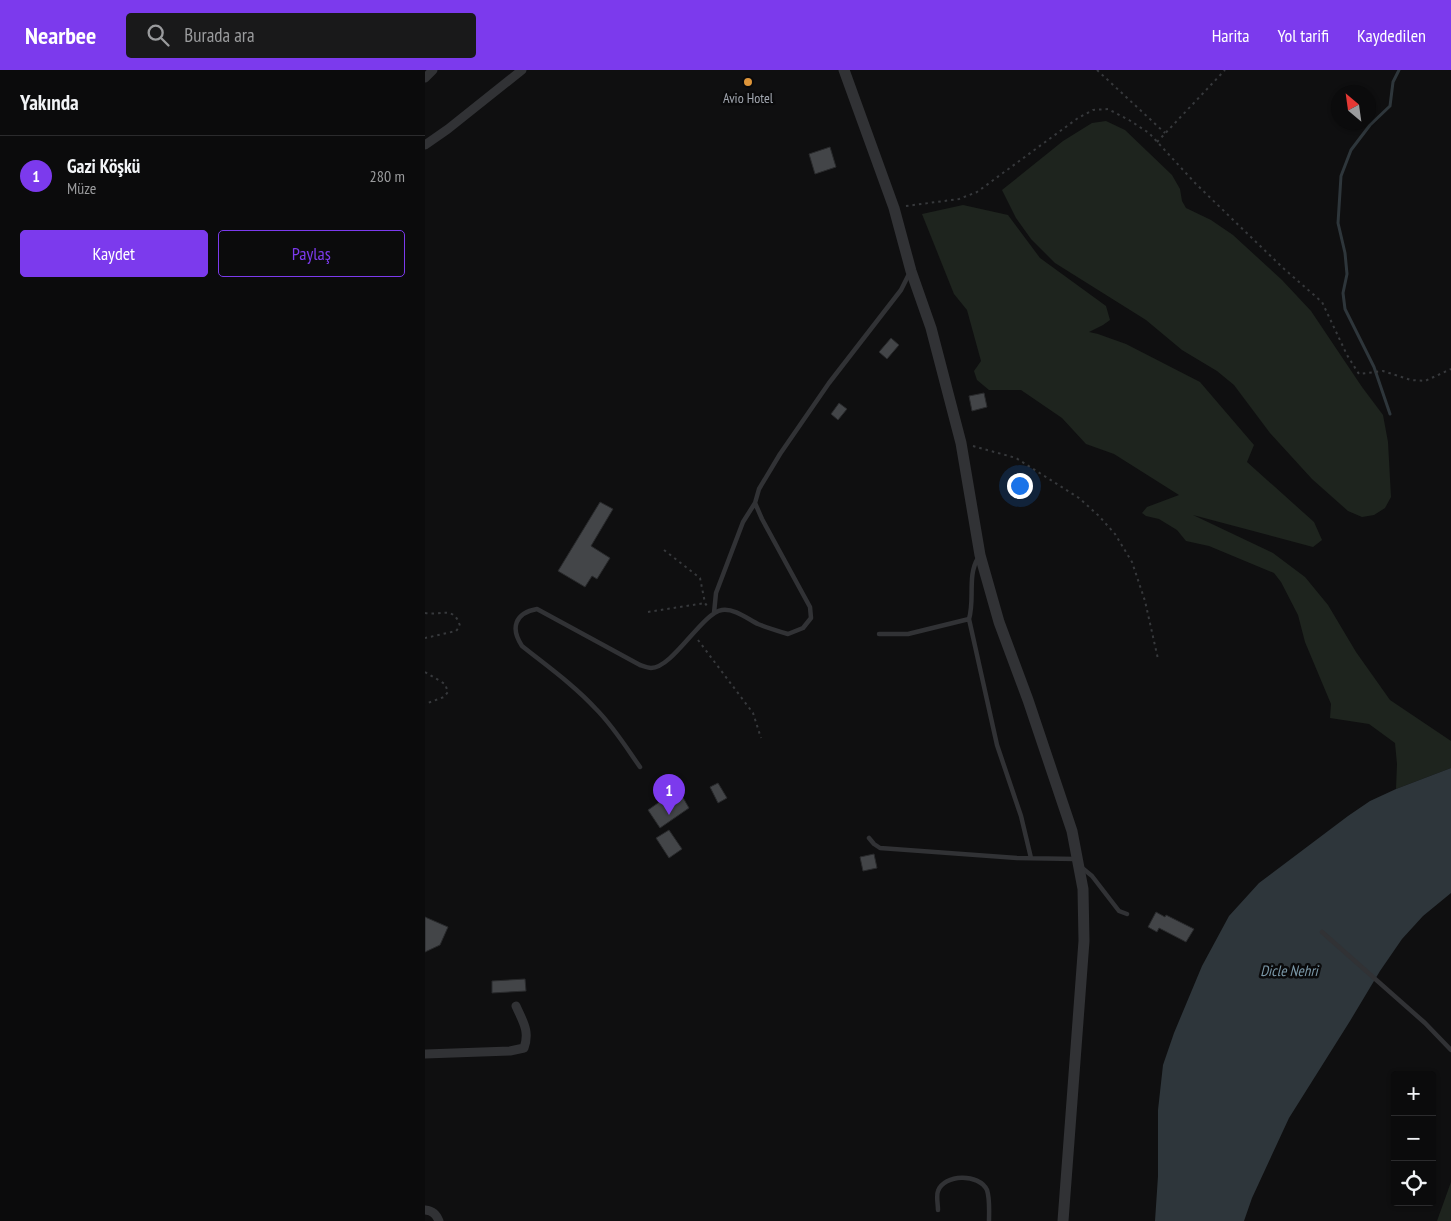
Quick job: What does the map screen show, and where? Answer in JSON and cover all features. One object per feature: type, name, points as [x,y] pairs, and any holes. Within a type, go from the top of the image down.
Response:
[{"type":"street","points":[[425,78],[433,70]]},
{"type":"street","points":[[425,145],[448,129],[521,70]]},
{"type":"street","points":[[844,70],[894,208],[911,271],[931,328],[961,443],[980,555],[999,622],[1028,700],[1072,831],[1078,861],[1083,889],[1084,941],[1063,1221]]},
{"type":"street","points":[[425,1054],[510,1051],[523,1048],[528,1038],[516,1006]]},
{"type":"street","points":[[425,1210],[431,1211],[439,1221]]},
{"type":"lane","points":[[714,612],[716,593],[743,522],[755,503],[759,489],[780,454],[829,383],[901,290],[911,271]]},
{"type":"lane","points":[[640,767],[610,724],[596,708],[522,646],[517,639],[516,624],[521,616],[528,611],[537,609],[640,665],[650,668],[657,667],[665,661],[714,612],[730,610],[758,624],[788,634],[803,628],[811,618],[810,607],[755,503]]},
{"type":"lane","points":[[980,555],[974,565],[972,574],[969,619],[997,745],[1021,816],[1031,858]]},
{"type":"lane","points":[[879,634],[908,634],[969,619]]},
{"type":"lane","points":[[869,838],[880,848],[1078,861],[1119,911],[1127,914]]},
{"type":"lane","points":[[1322,932],[1425,1023],[1451,1050]]},
{"type":"lane","points":[[938,1210],[937,1192],[941,1185],[955,1179],[967,1177],[980,1181],[987,1190],[989,1221]]},
{"type":"path","points":[[1097,70],[1165,133]]},
{"type":"path","points":[[1157,142],[1225,70]]},
{"type":"path","points":[[894,208],[959,199],[977,192],[1079,118],[1093,110],[1108,109],[1142,129],[1157,142],[1196,184],[1321,302],[1347,355],[1359,374],[1383,371],[1411,380],[1425,381],[1451,369]]},
{"type":"path","points":[[961,443],[1016,458],[1079,498],[1099,516],[1115,534],[1132,562],[1145,600],[1158,659]]},
{"type":"path","points":[[664,550],[700,578],[705,603],[714,612]]},
{"type":"path","points":[[648,612],[705,603]]},
{"type":"path","points":[[425,613],[453,614],[458,618],[461,626],[456,631],[425,638]]},
{"type":"path","points":[[694,634],[753,713],[761,738]]},
{"type":"path","points":[[425,672],[445,684],[448,692],[444,697],[425,704]]},
{"type":"shaded area","points":[[1106,121],[1125,130],[1172,175],[1180,189],[1182,201],[1186,208],[1211,220],[1233,235],[1282,280],[1311,311],[1383,415],[1388,442],[1391,497],[1385,508],[1374,515],[1362,517],[1348,511],[1312,479],[1270,433],[1234,385],[1217,371],[1182,350],[1146,320],[1055,263],[1031,239],[1016,218],[1002,190],[1063,141],[1092,123]]},
{"type":"shaded area","points":[[963,205],[1008,215],[1040,258],[1106,306],[1110,320],[1089,332],[1126,344],[1200,382],[1254,445],[1247,462],[1314,522],[1322,540],[1313,547],[1193,515],[1273,553],[1305,577],[1328,605],[1356,652],[1390,700],[1451,741],[1451,768],[1396,789],[1397,764],[1395,743],[1369,724],[1330,718],[1331,704],[1305,642],[1298,615],[1281,582],[1274,573],[1209,546],[1186,541],[1177,530],[1159,519],[1146,516],[1142,513],[1147,507],[1179,495],[1114,454],[1086,444],[1062,418],[1021,390],[989,390],[977,380],[974,371],[981,361],[967,310],[954,294],[922,214]]},
{"type":"shaded area","points":[[1451,1182],[1451,1221],[1437,1221]]},
{"type":"water","name":"Dicle Nehri","points":[[1451,768],[1451,893],[1423,916],[1402,939],[1380,971],[1289,1118],[1252,1198],[1244,1221],[1155,1221],[1158,1176],[1158,1110],[1163,1065],[1202,966],[1229,916],[1259,883],[1370,801]]},
{"type":"building","points":[[830,147],[836,167],[815,174],[809,154]]},
{"type":"building","points":[[891,338],[899,345],[887,359],[879,352]]},
{"type":"building","points":[[984,393],[987,407],[972,411],[969,396]]},
{"type":"building","points":[[839,403],[847,409],[838,420],[831,414]]},
{"type":"building","points":[[600,502],[613,509],[591,546],[610,558],[597,579],[592,576],[585,587],[558,571]]},
{"type":"building","points":[[718,783],[727,798],[718,803],[710,787]]},
{"type":"building","points":[[678,789],[689,808],[660,828],[648,810]]},
{"type":"building","points":[[669,830],[682,849],[669,858],[656,838]]},
{"type":"building","points":[[874,854],[877,868],[863,871],[860,857]]},
{"type":"building","points":[[1156,912],[1194,929],[1186,942],[1159,928],[1157,932],[1148,927]]},
{"type":"building","points":[[425,917],[448,927],[440,945],[425,952]]},
{"type":"building","points":[[525,979],[526,991],[492,993],[492,981]]},
{"type":"waterway","points":[[1390,414],[1374,367],[1345,309],[1343,293],[1347,274],[1345,253],[1338,223],[1341,176],[1351,150],[1370,125],[1390,106],[1393,82],[1399,70]]},
{"type":"place","name":"Avio Hotel","points":[[748,82]]},
{"type":"place","name":"Gazi Köşkü","points":[[669,815]]}]
